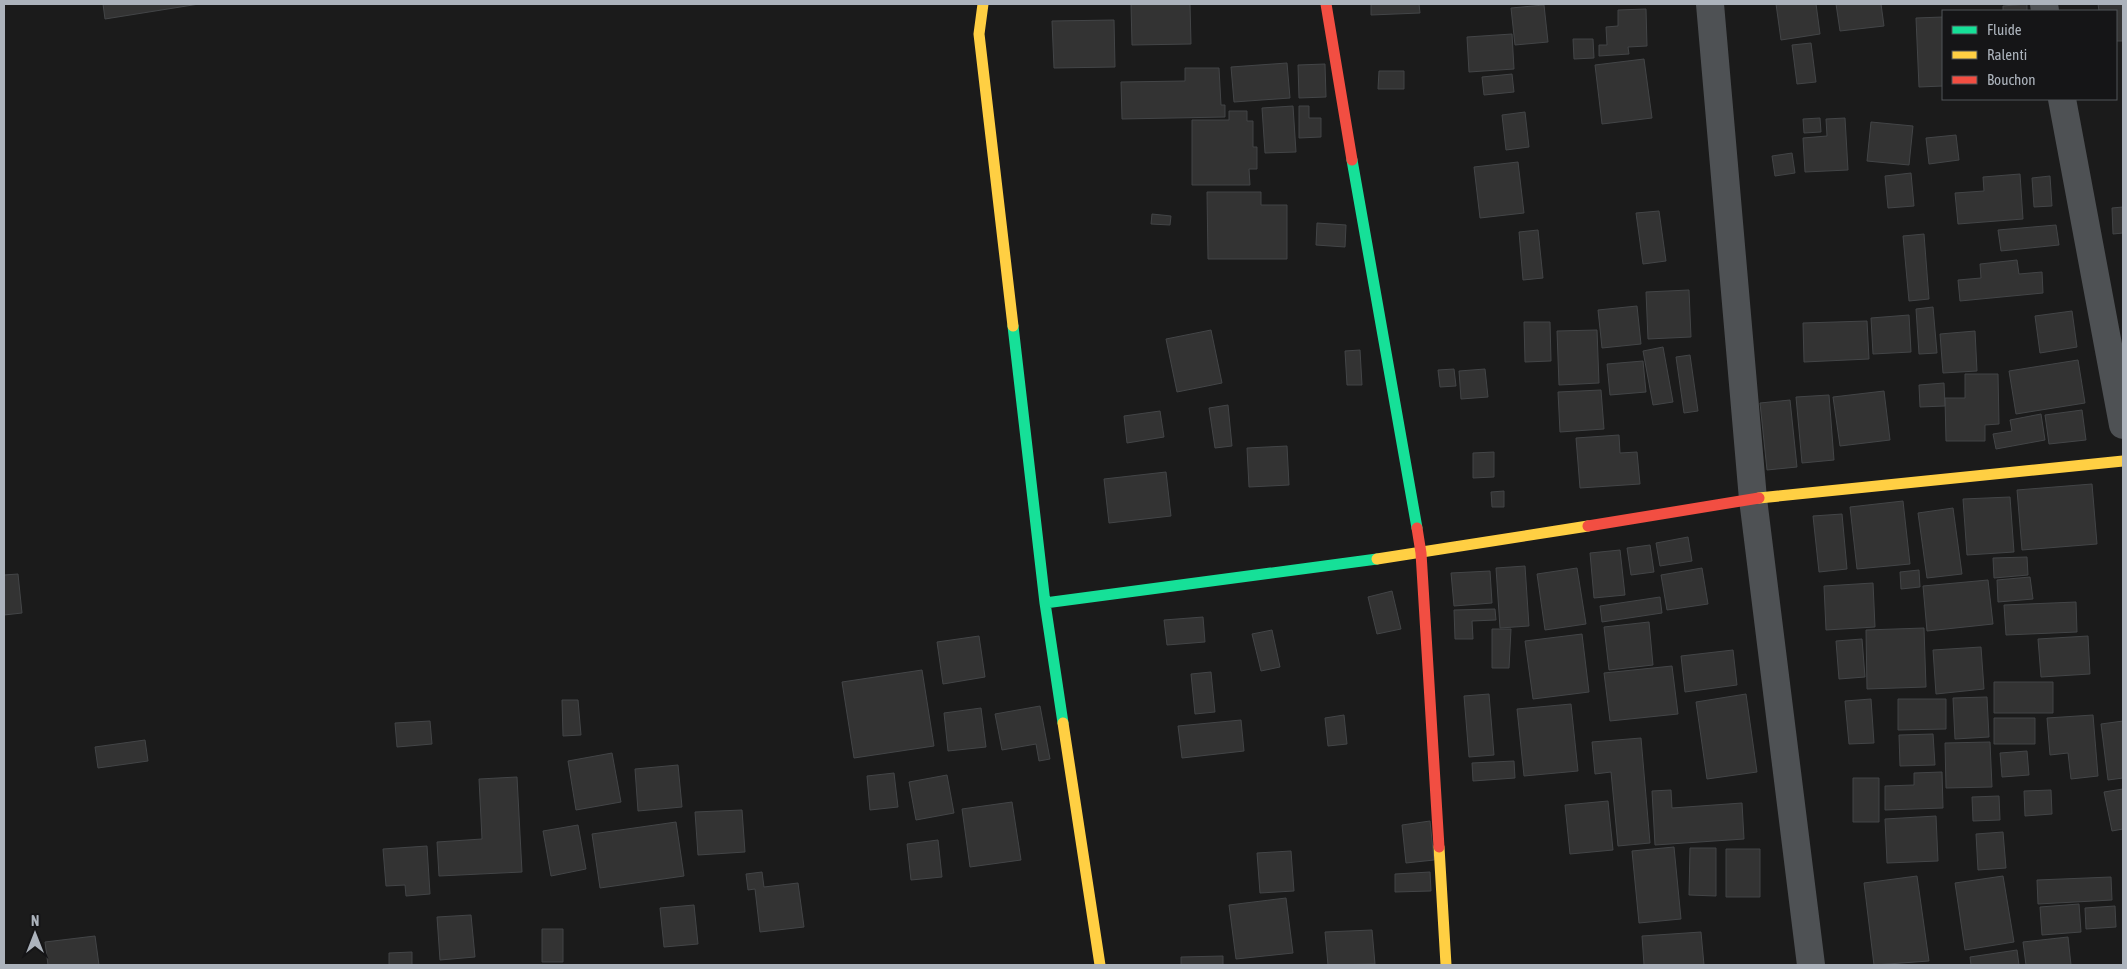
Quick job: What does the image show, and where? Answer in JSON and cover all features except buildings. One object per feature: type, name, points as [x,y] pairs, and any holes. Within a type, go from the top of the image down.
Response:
[{"type":"street","points":[[983,4],[979,34],[1045,603],[1100,965]]},
{"type":"street","points":[[1326,4],[1335,66],[1421,553],[1446,965]]},
{"type":"street","points":[[1710,4],[1753,499],[1811,965]]},
{"type":"street","points":[[2062,100],[2123,425]]},
{"type":"street","points":[[1045,603],[1421,553],[1753,499],[2123,461]]},
{"type":"traffic: fast","points":[[1352,160],[1417,528]]},
{"type":"traffic: fast","points":[[1013,326],[1045,603],[1063,723]]},
{"type":"traffic: fast","points":[[1045,603],[1377,559]]},
{"type":"traffic: slow","points":[[983,4],[979,34],[1013,326]]},
{"type":"traffic: slow","points":[[1759,498],[2123,461]]},
{"type":"traffic: slow","points":[[1377,559],[1588,526]]},
{"type":"traffic: slow","points":[[1063,723],[1100,965]]},
{"type":"traffic: slow","points":[[1439,847],[1446,965]]},
{"type":"traffic: jam","points":[[1326,4],[1352,160]]},
{"type":"traffic: jam","points":[[1588,526],[1759,498]]},
{"type":"traffic: jam","points":[[1417,528],[1421,553],[1439,847]]}]
